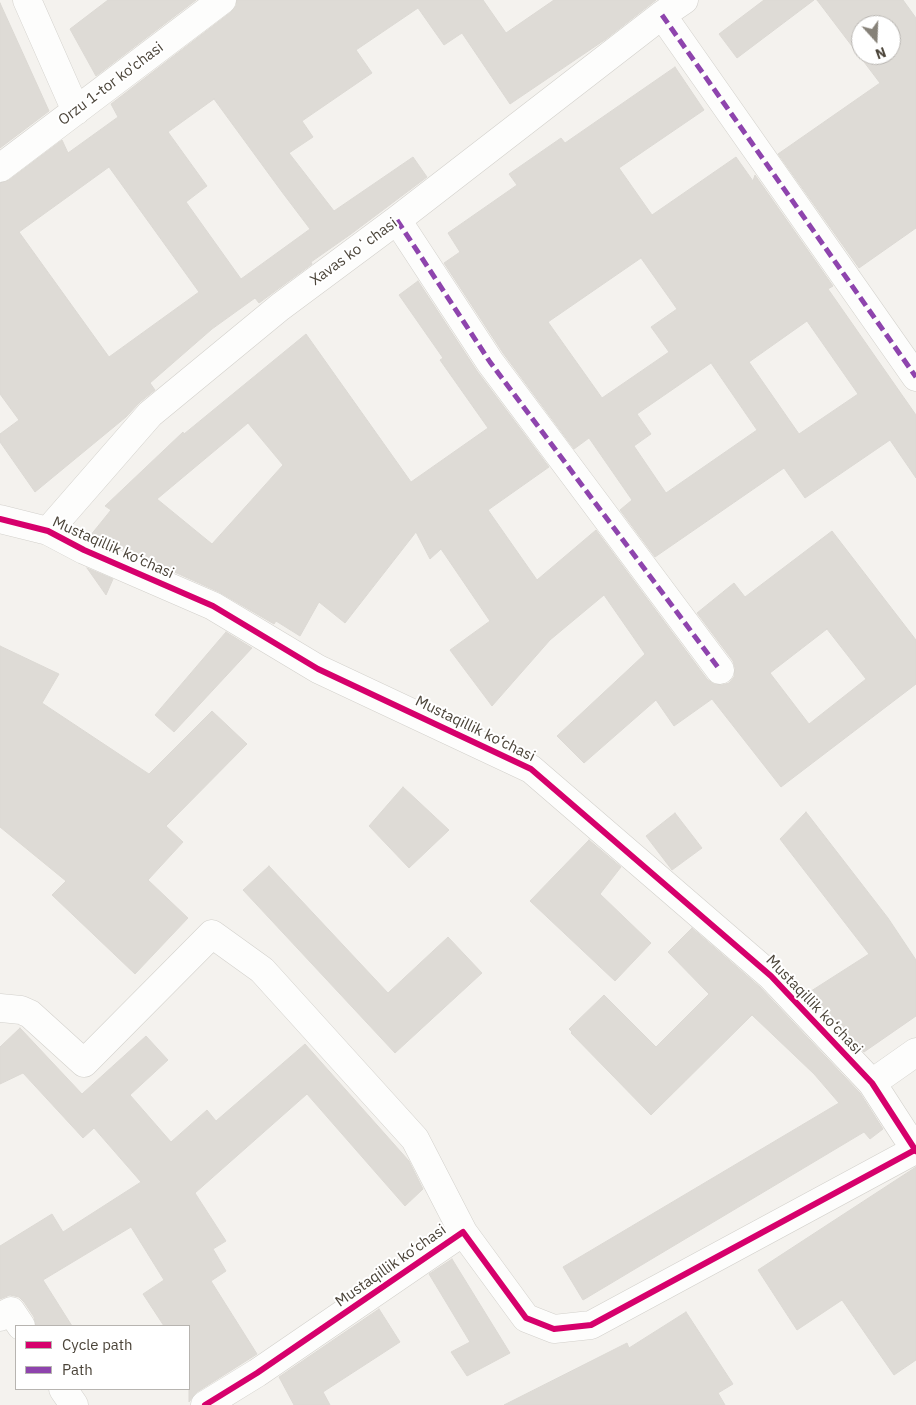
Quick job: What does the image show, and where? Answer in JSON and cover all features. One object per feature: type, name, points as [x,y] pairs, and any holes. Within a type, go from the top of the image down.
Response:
[{"type":"street","points":[[27,0],[76,111]]},
{"type":"street","name":"Orzu 1-tor ko'chasi","points":[[0,168],[222,0]]},
{"type":"street","name":"Xavas koʻchasi","points":[[48,531],[150,414],[280,307],[397,220],[684,0]]},
{"type":"street","points":[[662,15],[916,377]]},
{"type":"street","points":[[397,220],[490,362],[720,670]]},
{"type":"street","name":"Mustaqillik ko‘chasi","points":[[0,519],[48,531],[84,550],[213,606],[318,669],[531,769],[771,976],[872,1083],[916,1150],[591,1325],[554,1329],[526,1318],[463,1232],[415,1138],[262,970],[212,934],[84,1063],[30,1014],[21,1010],[0,1008]]},
{"type":"street","points":[[872,1083],[916,1052]]},
{"type":"street","name":"Mustaqillik ko‘chasi","points":[[205,1405],[257,1373],[463,1232]]},
{"type":"street","points":[[0,1318],[11,1311],[20,1325]]},
{"type":"street","points":[[65,1390],[74,1405]]},
{"type":"building","points":[[108,0],[196,0],[96,76],[70,29]]},
{"type":"building","points":[[237,0],[483,0],[506,33],[554,0],[656,0],[606,39],[510,104],[462,33],[444,45],[418,8],[356,50],[372,73],[302,121],[313,137],[289,153],[334,211],[413,157],[427,177],[311,262],[312,264],[259,303],[255,298],[212,329],[150,383],[155,390],[126,417],[35,492],[0,442],[0,434],[19,420],[0,394],[0,183],[9,180],[62,140],[68,153],[118,117],[111,104],[231,12],[236,6]],"holes":[[[214,99],[310,229],[241,279],[186,202],[207,186],[168,132]],[[109,167],[199,292],[109,357],[19,232]]]},
{"type":"building","points":[[764,0],[814,0],[737,58],[719,34]]},
{"type":"building","points":[[817,0],[903,0],[916,18],[916,228],[859,268],[778,154],[880,83],[866,65],[901,65],[901,15],[851,15],[851,45]]},
{"type":"building","points":[[0,3],[49,111],[0,148]]},
{"type":"building","points":[[675,67],[704,110],[619,168],[652,215],[736,157],[753,181],[755,175],[833,286],[828,289],[916,415],[916,478],[890,440],[805,498],[784,468],[655,557],[620,510],[632,500],[589,438],[574,449],[503,353],[444,263],[460,252],[448,233],[517,185],[509,174],[561,138],[565,143]],"holes":[[[641,258],[677,309],[651,327],[669,352],[602,398],[548,322]],[[807,321],[858,394],[799,434],[749,362]],[[711,363],[757,430],[666,493],[634,446],[651,434],[637,414]]]},
{"type":"building","points":[[418,281],[477,371],[549,467],[488,510],[537,580],[596,530],[707,679],[714,684],[722,685],[729,683],[734,677],[735,668],[733,661],[697,613],[734,583],[745,597],[832,531],[916,640],[916,684],[781,787],[712,699],[674,726],[656,700],[584,763],[557,736],[645,654],[604,595],[550,640],[492,706],[450,650],[490,621],[441,549],[430,559],[416,532],[345,623],[319,602],[300,636],[276,621],[274,624],[219,592],[126,549],[126,551],[90,536],[111,510],[105,506],[183,432],[184,434],[306,334],[411,482],[488,428],[440,360],[443,358],[399,295]],"holes":[[[248,423],[283,465],[212,544],[157,499]],[[827,629],[866,679],[809,724],[770,673]]]},
{"type":"building","points":[[87,568],[113,579],[106,595]]},
{"type":"building","points":[[226,632],[252,648],[174,732],[155,715]]},
{"type":"building","points":[[0,646],[59,674],[42,703],[149,774],[212,711],[247,744],[166,826],[183,842],[148,880],[188,918],[135,974],[52,895],[66,881],[0,827]]},
{"type":"building","points":[[403,787],[449,830],[409,868],[369,826]]},
{"type":"building","points":[[806,812],[888,918],[916,960],[916,1016],[864,1052],[808,993],[869,954],[780,839]]},
{"type":"building","points":[[675,813],[702,848],[672,870],[646,836]]},
{"type":"building","points":[[589,840],[621,867],[600,894],[651,943],[615,981],[530,901]]},
{"type":"building","points":[[269,866],[388,993],[448,937],[482,973],[395,1053],[243,890]]},
{"type":"building","points":[[692,928],[760,987],[860,1093],[883,1129],[870,1139],[864,1132],[583,1300],[563,1267],[839,1103],[814,1074],[752,1015],[651,1115],[571,1033],[569,1029],[604,995],[656,1047],[709,994],[668,952]]},
{"type":"building","points":[[20,1028],[82,1094],[146,1036],[168,1060],[130,1095],[171,1142],[207,1110],[216,1121],[305,1044],[409,1161],[423,1189],[405,1206],[307,1094],[195,1193],[226,1241],[213,1249],[226,1271],[211,1281],[257,1354],[197,1392],[189,1402],[190,1325],[163,1325],[143,1294],[164,1280],[131,1227],[43,1280],[71,1325],[36,1325],[34,1317],[19,1297],[10,1295],[0,1299],[0,1246],[52,1214],[63,1232],[141,1182],[94,1128],[83,1138],[23,1073],[0,1084],[0,1047]]},
{"type":"building","points":[[916,1167],[916,1360],[894,1375],[842,1300],[797,1330],[758,1270]]},
{"type":"building","points":[[452,1259],[510,1353],[467,1376],[451,1352],[470,1342],[429,1274]]},
{"type":"building","points":[[379,1309],[400,1342],[323,1392],[330,1405],[294,1405],[279,1377]]},
{"type":"building","points":[[686,1312],[733,1384],[718,1393],[725,1405],[504,1405],[627,1343],[629,1348]]},
{"type":"marked path","points":[[662,15],[916,377]]},
{"type":"marked path","points":[[397,220],[490,362],[720,670]]},
{"type":"cycle path","points":[[0,519],[48,531],[84,550],[213,606],[318,669],[531,769],[771,976],[872,1083],[916,1151]]},
{"type":"cycle path","points":[[205,1405],[257,1373],[463,1232],[526,1318],[554,1329],[591,1325],[915,1150]]}]
